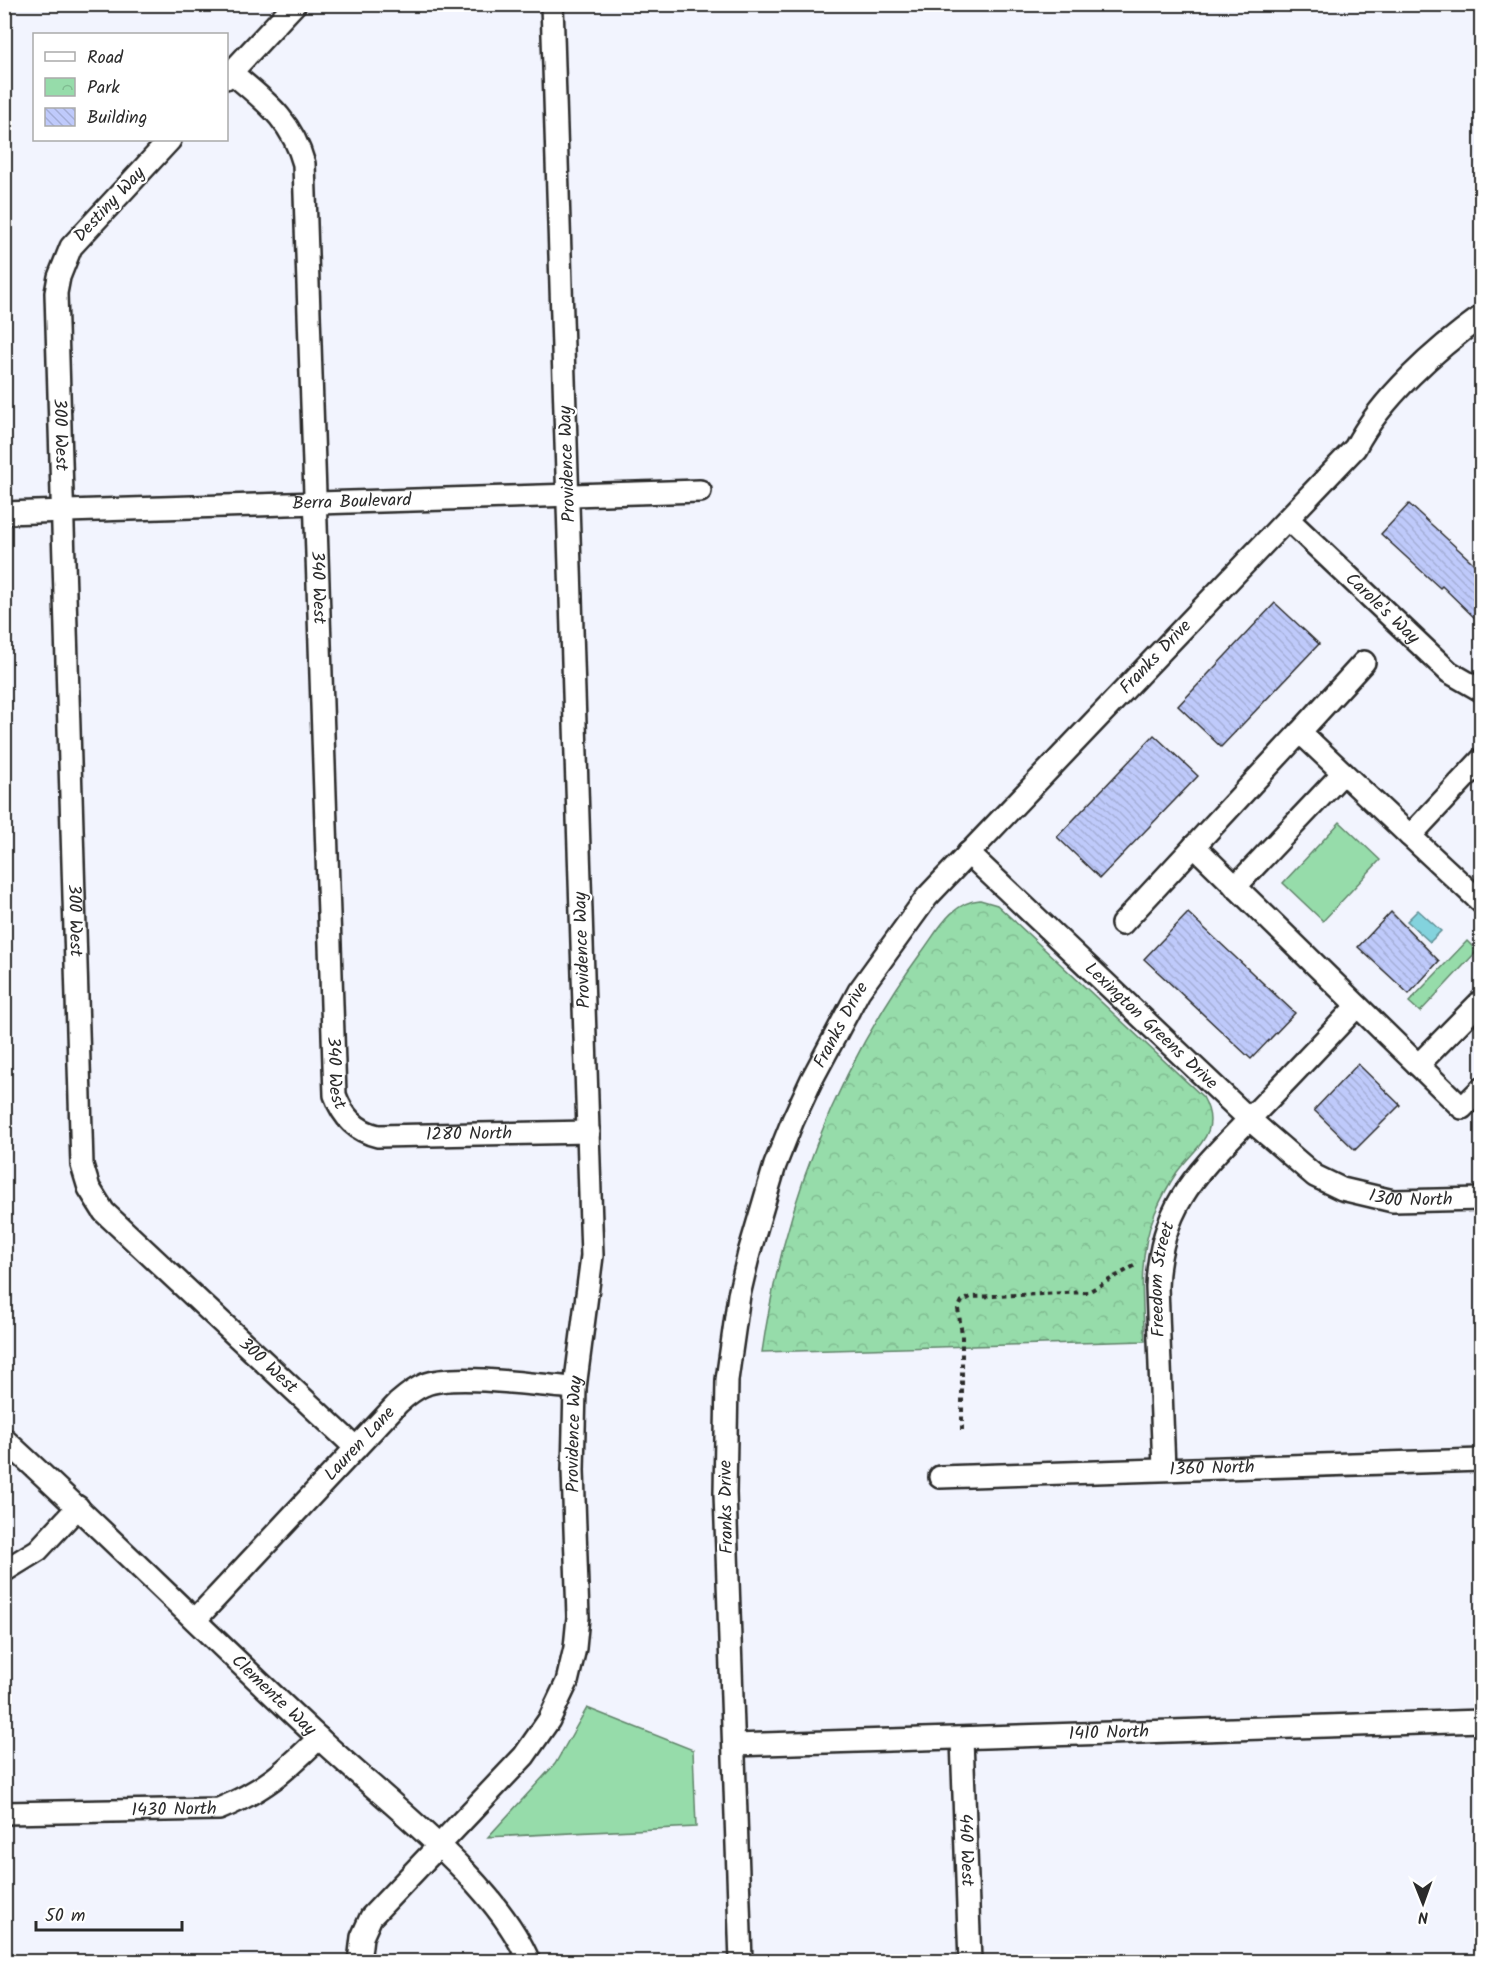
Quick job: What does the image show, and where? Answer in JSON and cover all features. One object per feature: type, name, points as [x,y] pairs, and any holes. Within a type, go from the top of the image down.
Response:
[{"type":"street","points":[[229,75],[295,4]]},
{"type":"street","name":"Providence Way","points":[[360,1962],[362,1937],[371,1917],[537,1739],[567,1682],[575,1648],[578,1617],[573,1470],[575,1388],[592,1256],[552,4]]},
{"type":"street","name":"340 West","points":[[229,75],[283,119],[293,133],[304,164],[334,1084],[339,1106],[352,1124]]},
{"type":"street","name":"Destiny Way","points":[[59,277],[71,247],[169,141]]},
{"type":"street","name":"300 West","points":[[59,277],[56,308],[80,1141],[85,1177],[96,1201],[114,1222],[356,1448]]},
{"type":"street","name":"Franks Drive","points":[[741,1962],[725,1493],[726,1423],[733,1337],[749,1253],[789,1129],[835,1033],[859,991],[927,897],[1355,448],[1369,422],[1426,363],[1482,316]]},
{"type":"street","name":"Berra Boulevard","points":[[4,513],[700,492]]},
{"type":"street","name":"Carole's Way","points":[[1288,519],[1449,672],[1482,691]]},
{"type":"street","points":[[1122,924],[1364,662]]},
{"type":"street","points":[[1300,732],[1482,903]]},
{"type":"street","points":[[1410,836],[1482,759]]},
{"type":"street","points":[[1235,887],[1343,773]]},
{"type":"street","points":[[1194,846],[1462,1108],[1482,1088]]},
{"type":"street","name":"Lexington Greens Drive","points":[[968,853],[1249,1119],[1315,1176],[1342,1189]]},
{"type":"street","points":[[1418,1065],[1482,1000]]},
{"type":"street","name":"Freedom Street","points":[[1164,1469],[1157,1287],[1162,1245],[1177,1203],[1204,1164],[1358,1006]]},
{"type":"street","name":"1280 North","points":[[352,1124],[369,1134],[388,1137],[589,1132]]},
{"type":"street","name":"1300 North","points":[[1342,1189],[1394,1201],[1482,1199]]},
{"type":"street","name":"Lauren Lane","points":[[196,1619],[406,1396],[435,1382],[456,1380],[575,1388]]},
{"type":"street","name":"Clemente Way","points":[[4,1439],[319,1738],[437,1846],[499,1908],[529,1962]]},
{"type":"street","name":"1360 North","points":[[940,1477],[1482,1460]]},
{"type":"street","points":[[4,1571],[38,1550],[78,1507]]},
{"type":"street","name":"1410 North","points":[[735,1745],[1482,1721]]},
{"type":"street","name":"1430 North","points":[[4,1813],[219,1809],[252,1796],[278,1777],[319,1738]]},
{"type":"street","name":"440 West","points":[[962,1738],[969,1962]]},
{"type":"path","points":[[962,1430],[962,1334],[958,1309],[962,1301],[971,1297],[1088,1292],[1103,1286],[1126,1268],[1134,1266]]},
{"type":"green space","points":[[1340,822],[1380,860],[1323,921],[1283,883]]},
{"type":"green space","points":[[980,900],[997,905],[1203,1097],[1208,1109],[1209,1130],[1177,1172],[1160,1202],[1150,1228],[1142,1276],[1145,1341],[762,1352],[771,1298],[799,1194],[838,1093],[890,998],[939,928],[961,906]]},
{"type":"green space","points":[[1467,941],[1477,951],[1420,1012],[1409,1002]]},
{"type":"green space","points":[[587,1708],[693,1750],[696,1827],[488,1837],[555,1764]]},
{"type":"water","points":[[1418,910],[1441,931],[1430,942],[1407,921]]},
{"type":"building","points":[[1409,504],[1482,571],[1482,625],[1442,586],[1440,588],[1381,534]]},
{"type":"building","points":[[1275,603],[1319,644],[1221,747],[1178,706]]},
{"type":"building","points":[[1154,735],[1198,776],[1100,878],[1057,837]]},
{"type":"building","points":[[1391,912],[1439,961],[1409,994],[1358,947]]},
{"type":"building","points":[[1188,913],[1295,1013],[1251,1059],[1144,959]]},
{"type":"building","points":[[1358,1064],[1400,1105],[1355,1150],[1314,1110]]}]
